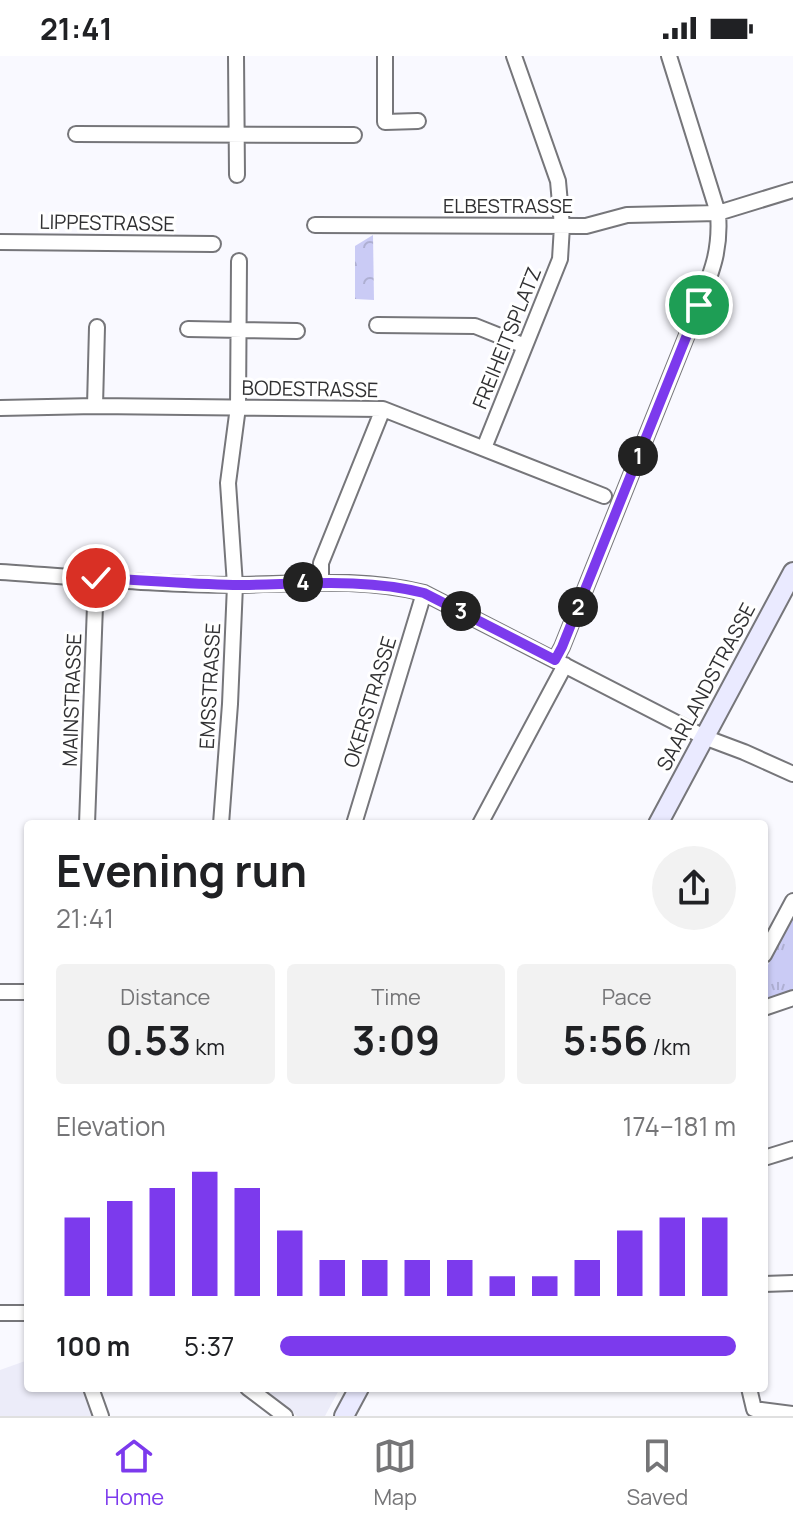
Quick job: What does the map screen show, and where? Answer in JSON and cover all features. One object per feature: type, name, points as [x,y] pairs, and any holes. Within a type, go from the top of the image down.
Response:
[{"type":"street","points":[[236,56],[237,175]]},
{"type":"street","points":[[385,56],[385,122],[418,121]]},
{"type":"street","name":"FREIHEITSPLATZ","points":[[484,448],[560,259],[562,226],[558,181],[514,56]]},
{"type":"street","points":[[482,820],[560,662],[562,647],[713,266],[720,237],[718,213],[669,56]]},
{"type":"street","points":[[76,134],[354,135]]},
{"type":"street","name":"ELBESTRASSE","points":[[315,225],[586,226],[627,215],[718,213],[793,190]]},
{"type":"street","name":"LIPPESTRASSE","points":[[0,242],[213,244]]},
{"type":"street","name":"EMSSTRASSE","points":[[221,820],[235,585],[228,483],[238,407],[239,261]]},
{"type":"street","points":[[377,325],[475,326],[525,346]]},
{"type":"street","points":[[95,406],[97,327]]},
{"type":"street","points":[[188,329],[297,331]]},
{"type":"street","name":"BODESTRASSE","points":[[0,408],[383,409],[604,496]]},
{"type":"street","points":[[321,582],[321,563],[383,409]]},
{"type":"street","points":[[0,572],[235,585],[321,582],[424,593],[704,737],[793,774]]},
{"type":"street","name":"SAARLANDSTRASSE","points":[[660,820],[793,572]]},
{"type":"street","name":"MAINSTRASSE","points":[[87,820],[96,578]]},
{"type":"street","name":"OKERSTRASSE","points":[[355,820],[424,593]]},
{"type":"street","points":[[768,948],[793,901]]},
{"type":"street","points":[[0,992],[24,992]]},
{"type":"street","points":[[768,1007],[793,998]]},
{"type":"street","points":[[768,1157],[793,1149]]},
{"type":"street","points":[[768,1284],[793,1283]]},
{"type":"street","points":[[0,1313],[24,1313]]},
{"type":"street","points":[[92,1392],[101,1416]]},
{"type":"street","points":[[253,1392],[285,1416]]},
{"type":"street","points":[[344,1416],[357,1392]]},
{"type":"street","points":[[750,1392],[754,1409],[793,1414]]},
{"type":"shaded area","points":[[24,1361],[24,1392],[99,1392],[107,1416],[0,1416],[0,1370]]},
{"type":"shaded area","points":[[266,1392],[338,1392],[325,1416],[297,1416]]},
{"type":"green space","points":[[373,235],[374,300],[355,299],[355,246]]},
{"type":"green space","points":[[793,914],[793,994],[768,1001],[768,965]]},
{"type":"route","points":[[96,578],[235,585],[321,582],[408,589],[424,593],[555,660],[699,305]]}]
